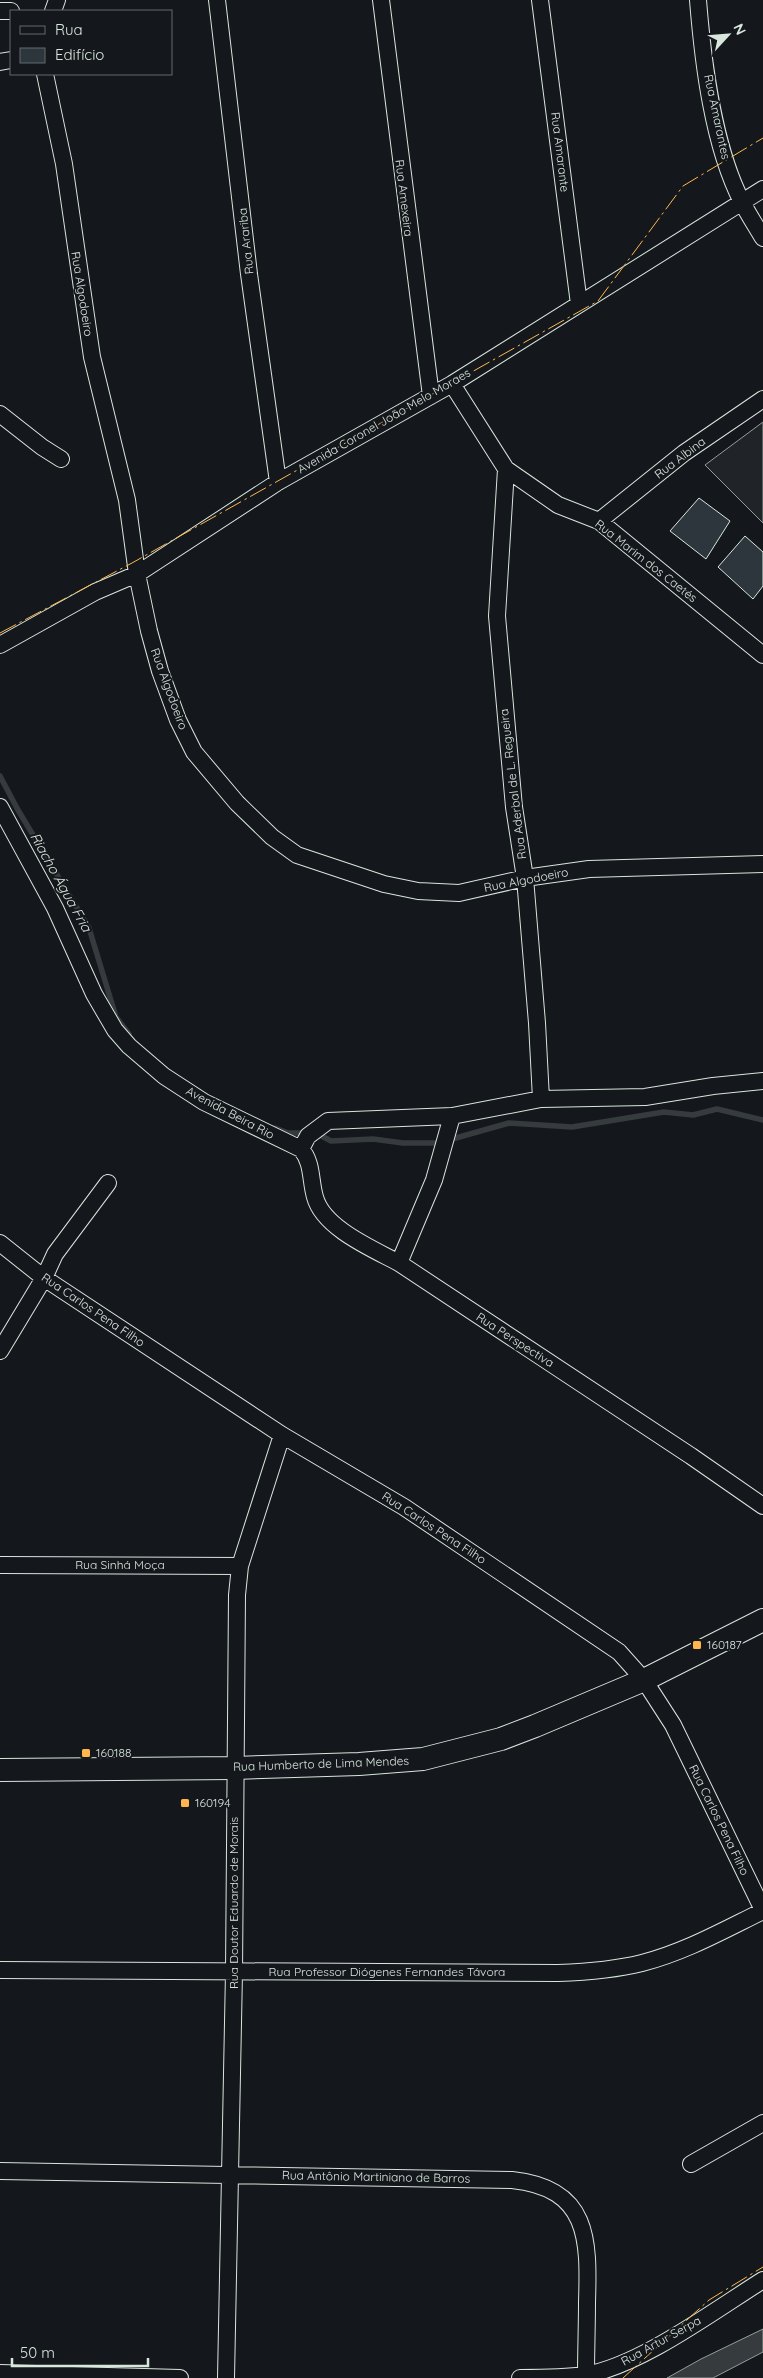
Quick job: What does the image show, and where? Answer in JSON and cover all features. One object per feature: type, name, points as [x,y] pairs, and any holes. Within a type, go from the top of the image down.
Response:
[{"type":"street","name":"Rua Arariba","points":[[217,0],[249,274],[278,482]]},
{"type":"street","name":"Rua Amexeira","points":[[381,0],[430,396]]},
{"type":"street","name":"Rua Amarante","points":[[540,0],[579,304]]},
{"type":"street","name":"Rua Amarantes","points":[[698,0],[700,30],[720,145],[741,201],[763,238]]},
{"type":"street","name":"Rua Algodoeiro","points":[[45,75],[64,164],[92,357],[127,500],[137,574],[158,663],[178,720],[194,752],[209,772],[272,837],[297,855],[384,884],[418,891],[459,893],[525,878],[589,869],[763,864]]},
{"type":"street","name":"Avenida Coronel João Melo Moraes","points":[[0,644],[95,592],[137,574],[278,482],[452,384],[741,201],[763,189]]},
{"type":"street","name":"Rua Marim dos Caetés","points":[[452,384],[506,469],[558,505],[599,521],[763,655]]},
{"type":"street","name":"Rua Albina","points":[[599,521],[684,453],[763,399]]},
{"type":"street","points":[[0,414],[42,448],[61,459]]},
{"type":"street","name":"Rua Aderbal de L. Regueira","points":[[506,469],[497,616],[514,807],[525,878],[537,1022],[541,1099]]},
{"type":"street","name":"Avenida Beira Rio","points":[[0,807],[55,908],[94,994],[115,1030],[129,1046],[164,1076],[204,1102],[305,1143]]},
{"type":"street","points":[[305,1143],[328,1121],[451,1121],[541,1099],[645,1097],[712,1086],[763,1081]]},
{"type":"street","points":[[399,1263],[434,1180],[451,1121]]},
{"type":"street","name":"Rua Perspectiva","points":[[305,1143],[315,1198],[320,1208],[351,1238],[399,1263],[691,1456],[763,1506]]},
{"type":"street","points":[[0,1351],[44,1278],[55,1254],[108,1183]]},
{"type":"street","name":"Rua Carlos Pena Filho","points":[[0,1243],[44,1278],[282,1435],[404,1507],[619,1652],[644,1680],[673,1725],[763,1911]]},
{"type":"street","name":"Rua Doutor Eduardo de Morais","points":[[226,2378],[234,1972],[236,1624],[240,1566],[282,1435]]},
{"type":"street","name":"Rua Sinhá Moça","points":[[0,1564],[240,1566]]},
{"type":"street","name":"Rua Humberto de Lima Mendes","points":[[0,1770],[234,1768],[359,1764],[423,1759],[501,1739],[644,1680],[763,1620]]},
{"type":"street","name":"Rua Professor Diógenes Fernandes Távora","points":[[0,1970],[234,1972],[335,1970],[558,1974],[600,1971],[643,1963],[680,1951],[763,1911]]},
{"type":"street","points":[[691,2164],[763,2123]]},
{"type":"street","name":"Rua Antônio Martiniano de Barros","points":[[0,2171],[230,2174],[512,2180],[530,2182],[550,2189],[570,2205],[580,2221],[585,2237],[588,2267],[586,2375]]},
{"type":"street","name":"Rua Artur Serpa","points":[[520,2378],[586,2375],[616,2365],[663,2342],[763,2280]]},
{"type":"street","points":[[0,2373],[180,2378]]},
{"type":"shaded area","points":[[763,422],[763,523],[705,465]]},
{"type":"shaded area","points":[[763,2329],[763,2352],[713,2378],[667,2378],[701,2359]]},
{"type":"building","points":[[699,498],[730,521],[706,559],[670,531]]},
{"type":"building","points":[[745,536],[763,552],[763,586],[753,599],[718,567]]},
{"type":"waterway","name":"Riacho Água Fria","points":[[0,776],[18,810],[89,928],[116,1017],[129,1034]]},
{"type":"waterway","name":"Riacho Água Fria","points":[[275,1128],[288,1133],[316,1133],[331,1141],[373,1139],[403,1143],[438,1143],[509,1123],[572,1127],[664,1112],[693,1115],[717,1109],[763,1120]]},
{"type":"power","points":[[0,633],[132,563],[598,301],[683,186],[763,138]]},
{"type":"power","points":[[623,2378],[709,2300],[763,2267]]},
{"type":"place","name":"160187","points":[[697,1645]]},
{"type":"place","name":"160188","points":[[86,1753]]},
{"type":"place","name":"160194","points":[[185,1803]]}]
